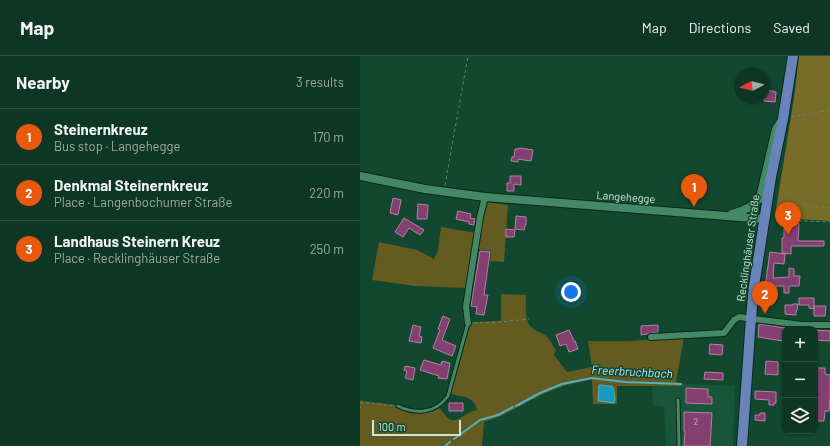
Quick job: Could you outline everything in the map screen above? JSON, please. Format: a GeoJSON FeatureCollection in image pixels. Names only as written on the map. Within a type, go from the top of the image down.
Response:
{"type":"FeatureCollection","features":[{"type":"Feature","properties":{"kind":"main road","name":"Recklinghäuser Straße"},"geometry":{"type":"LineString","coordinates":[[742,446],[754,286],[771,177],[794,56]]}},
{"type":"Feature","properties":{"kind":"street"},"geometry":{"type":"LineString","coordinates":[[728,216],[745,210],[755,204],[760,198],[776,129],[783,118]]}},
{"type":"Feature","properties":{"kind":"street","name":"Langehegge"},"geometry":{"type":"LineString","coordinates":[[360,176],[425,189],[485,197],[765,219]]}},
{"type":"Feature","properties":{"kind":"street"},"geometry":{"type":"LineString","coordinates":[[468,323],[466,307],[480,217],[485,197]]}},
{"type":"Feature","properties":{"kind":"street"},"geometry":{"type":"LineString","coordinates":[[651,337],[724,333],[734,320],[739,318],[751,318],[802,325],[830,325]]}},
{"type":"Feature","properties":{"kind":"lane"},"geometry":{"type":"LineString","coordinates":[[398,406],[406,410],[419,412],[434,409],[444,403],[448,396],[468,323]]}},
{"type":"Feature","properties":{"kind":"lane"},"geometry":{"type":"LineString","coordinates":[[678,400],[680,446]]}},
{"type":"Feature","properties":{"kind":"path"},"geometry":{"type":"LineString","coordinates":[[443,192],[468,56]]}},
{"type":"Feature","properties":{"kind":"path"},"geometry":{"type":"LineString","coordinates":[[783,118],[830,110]]}},
{"type":"Feature","properties":{"kind":"path"},"geometry":{"type":"LineString","coordinates":[[830,208],[810,206],[799,203],[786,210],[779,220],[830,222]]}},
{"type":"Feature","properties":{"kind":"path"},"geometry":{"type":"LineString","coordinates":[[468,323],[529,319]]}},
{"type":"Feature","properties":{"kind":"path"},"geometry":{"type":"LineString","coordinates":[[360,409],[361,402],[398,406]]}},
{"type":"Feature","properties":{"kind":"shaded area"},"geometry":{"type":"Polygon","coordinates":[[[799,56],[830,56],[830,221],[777,218],[776,209],[794,98],[799,56]]]}},
{"type":"Feature","properties":{"kind":"shaded area"},"geometry":{"type":"Polygon","coordinates":[[[487,202],[508,205],[504,262],[490,261],[491,251],[476,249],[487,202]]]}},
{"type":"Feature","properties":{"kind":"shaded area"},"geometry":{"type":"Polygon","coordinates":[[[441,227],[476,233],[467,288],[415,286],[372,280],[379,242],[417,250],[434,259],[438,250],[441,227]]]}},
{"type":"Feature","properties":{"kind":"shaded area"},"geometry":{"type":"Polygon","coordinates":[[[501,294],[526,295],[526,312],[529,324],[531,327],[548,338],[556,350],[554,355],[567,372],[592,367],[588,341],[630,341],[684,337],[676,382],[684,384],[680,386],[617,386],[617,404],[593,404],[592,379],[567,385],[541,395],[501,416],[484,422],[482,446],[360,446],[360,400],[396,405],[396,408],[413,412],[423,412],[440,408],[451,420],[458,419],[477,410],[476,405],[471,400],[451,394],[471,322],[501,321],[501,294]]]}},
{"type":"Feature","properties":{"kind":"shaded area"},"geometry":{"type":"Polygon","coordinates":[[[684,384],[735,386],[733,446],[666,446],[664,407],[653,405],[652,386],[680,386],[684,384]]]}},
{"type":"Feature","properties":{"kind":"water"},"geometry":{"type":"Polygon","coordinates":[[[599,385],[613,387],[615,398],[614,403],[598,401],[599,385]]]}},
{"type":"Feature","properties":{"kind":"building"},"geometry":{"type":"Polygon","coordinates":[[[770,91],[776,92],[775,102],[770,102],[770,91]]]}},
{"type":"Feature","properties":{"kind":"building"},"geometry":{"type":"Polygon","coordinates":[[[519,148],[533,150],[531,161],[518,159],[518,162],[511,161],[512,157],[514,157],[515,149],[519,148]]]}},
{"type":"Feature","properties":{"kind":"building"},"geometry":{"type":"Polygon","coordinates":[[[510,176],[521,176],[521,185],[514,184],[514,191],[507,191],[507,183],[510,183],[510,176]]]}},
{"type":"Feature","properties":{"kind":"building"},"geometry":{"type":"Polygon","coordinates":[[[393,198],[401,200],[398,215],[390,213],[393,198]]]}},
{"type":"Feature","properties":{"kind":"building"},"geometry":{"type":"Polygon","coordinates":[[[418,204],[428,205],[427,219],[417,219],[418,204]]]}},
{"type":"Feature","properties":{"kind":"building"},"geometry":{"type":"Polygon","coordinates":[[[458,211],[471,214],[470,218],[475,219],[474,225],[469,224],[469,222],[456,219],[458,211]]]}},
{"type":"Feature","properties":{"kind":"building"},"geometry":{"type":"Polygon","coordinates":[[[516,216],[526,217],[526,225],[524,230],[515,229],[516,216]]]}},
{"type":"Feature","properties":{"kind":"building"},"geometry":{"type":"Polygon","coordinates":[[[404,218],[424,230],[420,235],[409,228],[403,237],[395,232],[404,218]]]}},
{"type":"Feature","properties":{"kind":"building"},"geometry":{"type":"Polygon","coordinates":[[[784,223],[799,223],[798,241],[824,241],[824,246],[791,246],[791,254],[782,253],[784,223]]]}},
{"type":"Feature","properties":{"kind":"building"},"geometry":{"type":"Polygon","coordinates":[[[506,229],[515,230],[514,237],[506,237],[506,229]]]}},
{"type":"Feature","properties":{"kind":"building"},"geometry":{"type":"Polygon","coordinates":[[[480,251],[490,252],[484,295],[488,295],[484,315],[476,314],[477,307],[471,306],[480,251]]]}},
{"type":"Feature","properties":{"kind":"building"},"geometry":{"type":"Polygon","coordinates":[[[770,252],[785,254],[784,264],[774,263],[773,278],[789,277],[789,268],[794,269],[794,276],[800,276],[799,286],[789,286],[789,293],[784,293],[784,286],[776,286],[775,291],[773,291],[773,296],[764,294],[770,252]]]}},
{"type":"Feature","properties":{"kind":"building"},"geometry":{"type":"Polygon","coordinates":[[[799,298],[814,298],[814,309],[809,308],[809,305],[799,305],[799,298]]]}},
{"type":"Feature","properties":{"kind":"building"},"geometry":{"type":"Polygon","coordinates":[[[798,304],[796,315],[785,314],[785,305],[798,304]]]}},
{"type":"Feature","properties":{"kind":"building"},"geometry":{"type":"Polygon","coordinates":[[[814,306],[826,306],[825,316],[814,316],[814,306]]]}},
{"type":"Feature","properties":{"kind":"building"},"geometry":{"type":"Polygon","coordinates":[[[443,316],[450,319],[442,340],[456,346],[452,356],[433,348],[440,330],[438,329],[443,316]]]}},
{"type":"Feature","properties":{"kind":"building"},"geometry":{"type":"Polygon","coordinates":[[[759,324],[782,328],[782,341],[758,337],[759,324]]]}},
{"type":"Feature","properties":{"kind":"building"},"geometry":{"type":"Polygon","coordinates":[[[413,325],[421,327],[419,336],[422,337],[421,343],[409,341],[413,325]]]}},
{"type":"Feature","properties":{"kind":"building"},"geometry":{"type":"Polygon","coordinates":[[[658,325],[658,332],[641,335],[641,326],[658,325]]]}},
{"type":"Feature","properties":{"kind":"building"},"geometry":{"type":"Polygon","coordinates":[[[569,330],[578,349],[569,352],[566,344],[560,346],[556,335],[569,330]]]}},
{"type":"Feature","properties":{"kind":"building"},"geometry":{"type":"Polygon","coordinates":[[[818,330],[830,331],[830,341],[818,340],[818,330]]]}},
{"type":"Feature","properties":{"kind":"building"},"geometry":{"type":"Polygon","coordinates":[[[710,344],[723,345],[722,355],[709,354],[710,344]]]}},
{"type":"Feature","properties":{"kind":"building"},"geometry":{"type":"Polygon","coordinates":[[[424,360],[441,365],[442,361],[450,363],[447,379],[438,378],[439,376],[420,370],[424,360]]]}},
{"type":"Feature","properties":{"kind":"building"},"geometry":{"type":"Polygon","coordinates":[[[766,361],[778,362],[778,375],[765,374],[766,361]]]}},
{"type":"Feature","properties":{"kind":"building"},"geometry":{"type":"Polygon","coordinates":[[[405,366],[415,368],[413,380],[405,378],[407,371],[404,370],[405,366]]]}},
{"type":"Feature","properties":{"kind":"building"},"geometry":{"type":"Polygon","coordinates":[[[818,368],[825,368],[825,374],[830,375],[829,411],[825,411],[824,421],[818,421],[818,368]]]}},
{"type":"Feature","properties":{"kind":"building"},"geometry":{"type":"Polygon","coordinates":[[[705,372],[723,373],[723,380],[704,379],[705,372]]]}},
{"type":"Feature","properties":{"kind":"building"},"geometry":{"type":"Polygon","coordinates":[[[686,388],[708,389],[708,397],[712,397],[712,404],[686,403],[686,388]]]}},
{"type":"Feature","properties":{"kind":"building"},"geometry":{"type":"Polygon","coordinates":[[[755,391],[776,392],[776,403],[774,403],[774,405],[769,405],[769,400],[755,399],[755,391]]]}},
{"type":"Feature","properties":{"kind":"building"},"geometry":{"type":"Polygon","coordinates":[[[449,403],[463,403],[463,411],[449,411],[449,403]]]}},
{"type":"Feature","properties":{"kind":"building"},"geometry":{"type":"Polygon","coordinates":[[[684,412],[712,413],[710,446],[684,446],[684,412]]]}},
{"type":"Feature","properties":{"kind":"building"},"geometry":{"type":"Polygon","coordinates":[[[760,413],[765,413],[765,421],[755,420],[755,415],[760,415],[760,413]]]}},
{"type":"Feature","properties":{"kind":"waterway","name":"Freerbruchbach"},"geometry":{"type":"LineString","coordinates":[[516,406],[540,393],[562,384],[592,378],[625,382],[681,384]]}},
{"type":"Feature","properties":{"kind":"waterway","name":"Freerbruchbach"},"geometry":{"type":"LineString","coordinates":[[454,439],[480,420],[498,415],[513,407]]}},
{"type":"Feature","properties":{"kind":"waterway","name":"Freerbruchbach"},"geometry":{"type":"LineString","coordinates":[[445,446],[450,442]]}},
{"type":"Feature","properties":{"kind":"place","name":"Steinernkreuz"},"geometry":{"type":"Point","coordinates":[694,207]}},
{"type":"Feature","properties":{"kind":"place","name":"Landhaus Steinern Kreuz"},"geometry":{"type":"Point","coordinates":[788,235]}},
{"type":"Feature","properties":{"kind":"place","name":"Denkmal Steinernkreuz"},"geometry":{"type":"Point","coordinates":[765,314]}}]}
